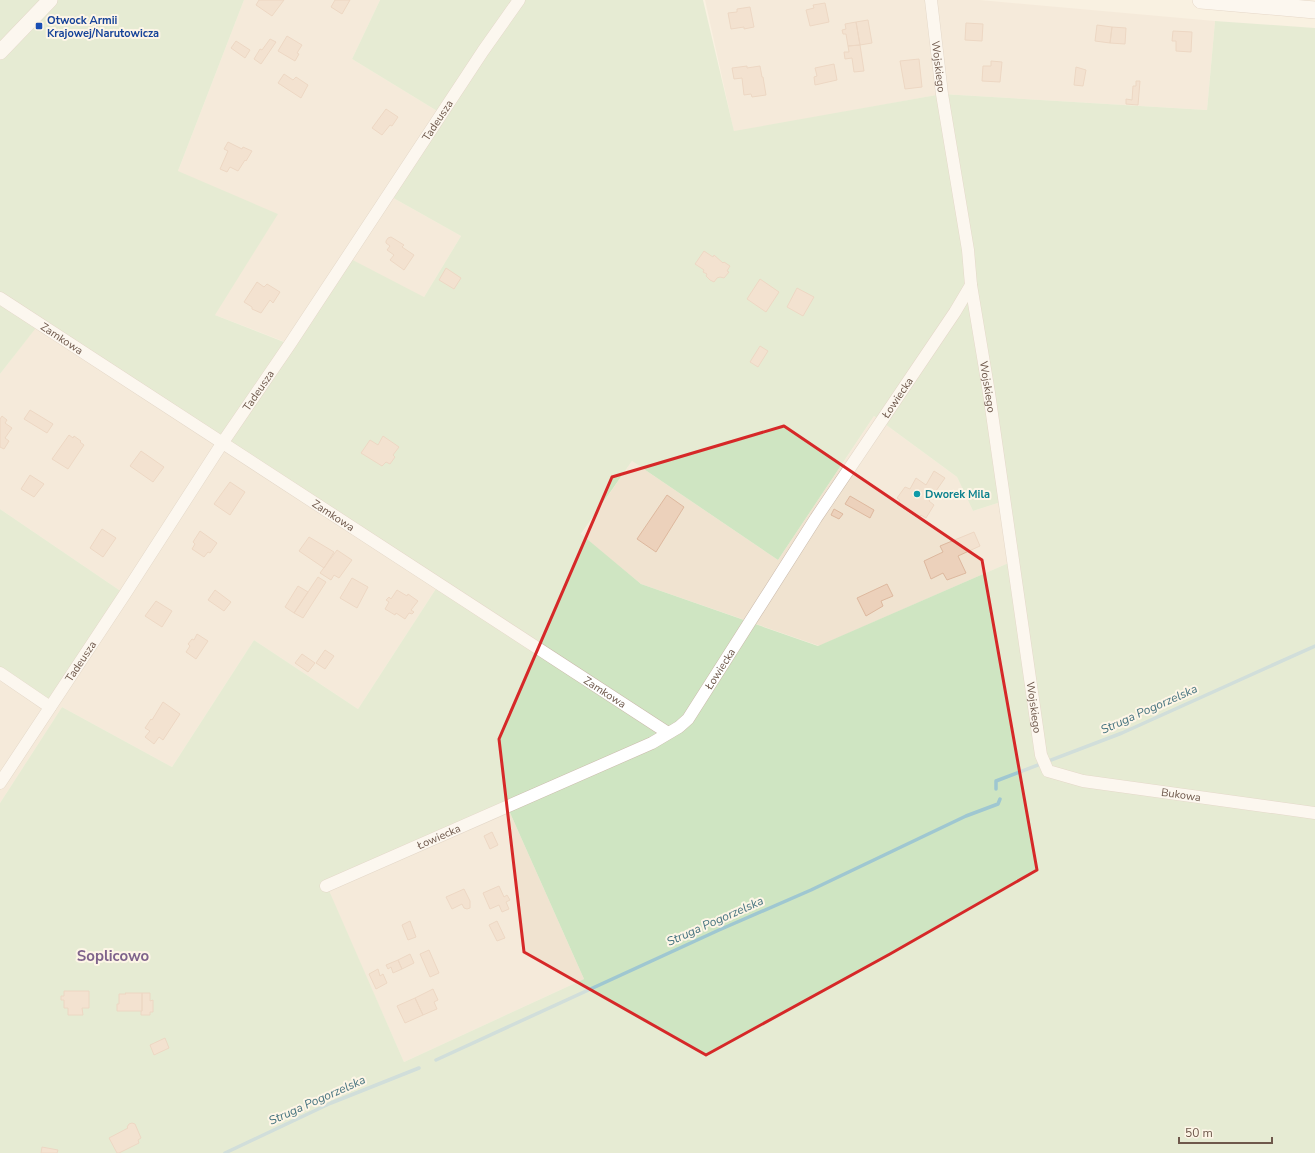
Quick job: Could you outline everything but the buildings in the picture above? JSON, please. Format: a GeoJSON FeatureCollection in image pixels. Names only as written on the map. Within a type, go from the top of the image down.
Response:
{"type":"FeatureCollection","features":[{"type":"Feature","properties":{"kind":"main road"},"geometry":{"type":"LineString","coordinates":[[1201,0],[1315,10]]}},
{"type":"Feature","properties":{"kind":"street"},"geometry":{"type":"LineString","coordinates":[[0,52],[50,0]]}},
{"type":"Feature","properties":{"kind":"street","name":"Tadeusza"},"geometry":{"type":"LineString","coordinates":[[0,783],[223,442],[290,344],[483,51],[519,0]]}},
{"type":"Feature","properties":{"kind":"street","name":"Wojskiego"},"geometry":{"type":"LineString","coordinates":[[931,0],[942,94],[968,250],[971,285],[989,393],[1045,764]]}},
{"type":"Feature","properties":{"kind":"street","name":"Łowiecka"},"geometry":{"type":"LineString","coordinates":[[326,886],[652,743],[679,727],[688,719],[816,518],[955,312],[971,285]]}},
{"type":"Feature","properties":{"kind":"street","name":"Zamkowa"},"geometry":{"type":"LineString","coordinates":[[0,298],[668,733]]}},
{"type":"Feature","properties":{"kind":"street"},"geometry":{"type":"LineString","coordinates":[[0,673],[50,707]]}},
{"type":"Feature","properties":{"kind":"street","name":"Bukowa"},"geometry":{"type":"LineString","coordinates":[[1045,764],[1083,781],[1315,813]]}},
{"type":"Feature","properties":{"kind":"highlighted area"},"geometry":{"type":"Polygon","coordinates":[[[784,426],[982,560],[1037,870],[890,954],[706,1055],[524,952],[499,739],[612,477],[784,426]]]}},
{"type":"Feature","properties":{"kind":"shaded area"},"geometry":{"type":"Polygon","coordinates":[[[244,0],[380,0],[352,59],[442,114],[388,195],[461,236],[424,297],[290,344],[215,315],[178,171],[244,0]]]}},
{"type":"Feature","properties":{"kind":"shaded area"},"geometry":{"type":"Polygon","coordinates":[[[705,0],[980,0],[1215,21],[1207,110],[942,94],[734,132],[705,0]]]}},
{"type":"Feature","properties":{"kind":"shaded area"},"geometry":{"type":"Polygon","coordinates":[[[39,323],[439,584],[358,709],[254,640],[172,767],[62,707],[0,803],[0,673],[125,594],[0,509],[0,374],[39,323]]]}},
{"type":"Feature","properties":{"kind":"shaded area"},"geometry":{"type":"Polygon","coordinates":[[[874,416],[957,477],[973,511],[1004,501],[1013,561],[819,646],[641,584],[581,535],[632,461],[778,560],[874,416]]]}},
{"type":"Feature","properties":{"kind":"shaded area"},"geometry":{"type":"Polygon","coordinates":[[[507,806],[584,979],[404,1062],[326,886],[507,806]]]}},
{"type":"Feature","properties":{"kind":"green space"},"geometry":{"type":"Polygon","coordinates":[[[0,0],[244,0],[178,171],[278,214],[215,315],[289,344],[347,257],[424,297],[461,236],[388,195],[442,114],[352,59],[380,0],[703,0],[734,131],[942,94],[1207,110],[1215,21],[1315,28],[1315,1153],[0,1153],[0,803],[62,707],[172,767],[254,640],[358,709],[439,584],[39,324],[0,374],[0,0]],[[874,416],[778,560],[632,461],[581,534],[641,584],[818,646],[1013,561],[1004,501],[973,511],[957,477],[874,416]],[[507,806],[327,886],[404,1062],[584,979],[507,806]]]}},
{"type":"Feature","properties":{"kind":"green space"},"geometry":{"type":"Polygon","coordinates":[[[0,509],[125,594],[50,707],[0,673],[0,509]]]}},
{"type":"Feature","properties":{"kind":"waterway","name":"Struga Pogorzelska"},"geometry":{"type":"LineString","coordinates":[[996,789],[996,781],[1122,733],[1315,646]]}},
{"type":"Feature","properties":{"kind":"waterway","name":"Struga Pogorzelska"},"geometry":{"type":"LineString","coordinates":[[436,1060],[719,930],[811,890],[966,816],[998,804],[1000,799]]}},
{"type":"Feature","properties":{"kind":"waterway","name":"Struga Pogorzelska"},"geometry":{"type":"LineString","coordinates":[[225,1153],[331,1103],[419,1068]]}},
{"type":"Feature","properties":{"kind":"place","name":"Otwock Armii Krajowej/Narutowicza"},"geometry":{"type":"Point","coordinates":[39,26]}},
{"type":"Feature","properties":{"kind":"place","name":"Dworek Mila"},"geometry":{"type":"Point","coordinates":[917,494]}},
{"type":"Feature","properties":{"kind":"district","name":"Soplicowo"},"geometry":{"type":"Point","coordinates":[113,956]}}]}
